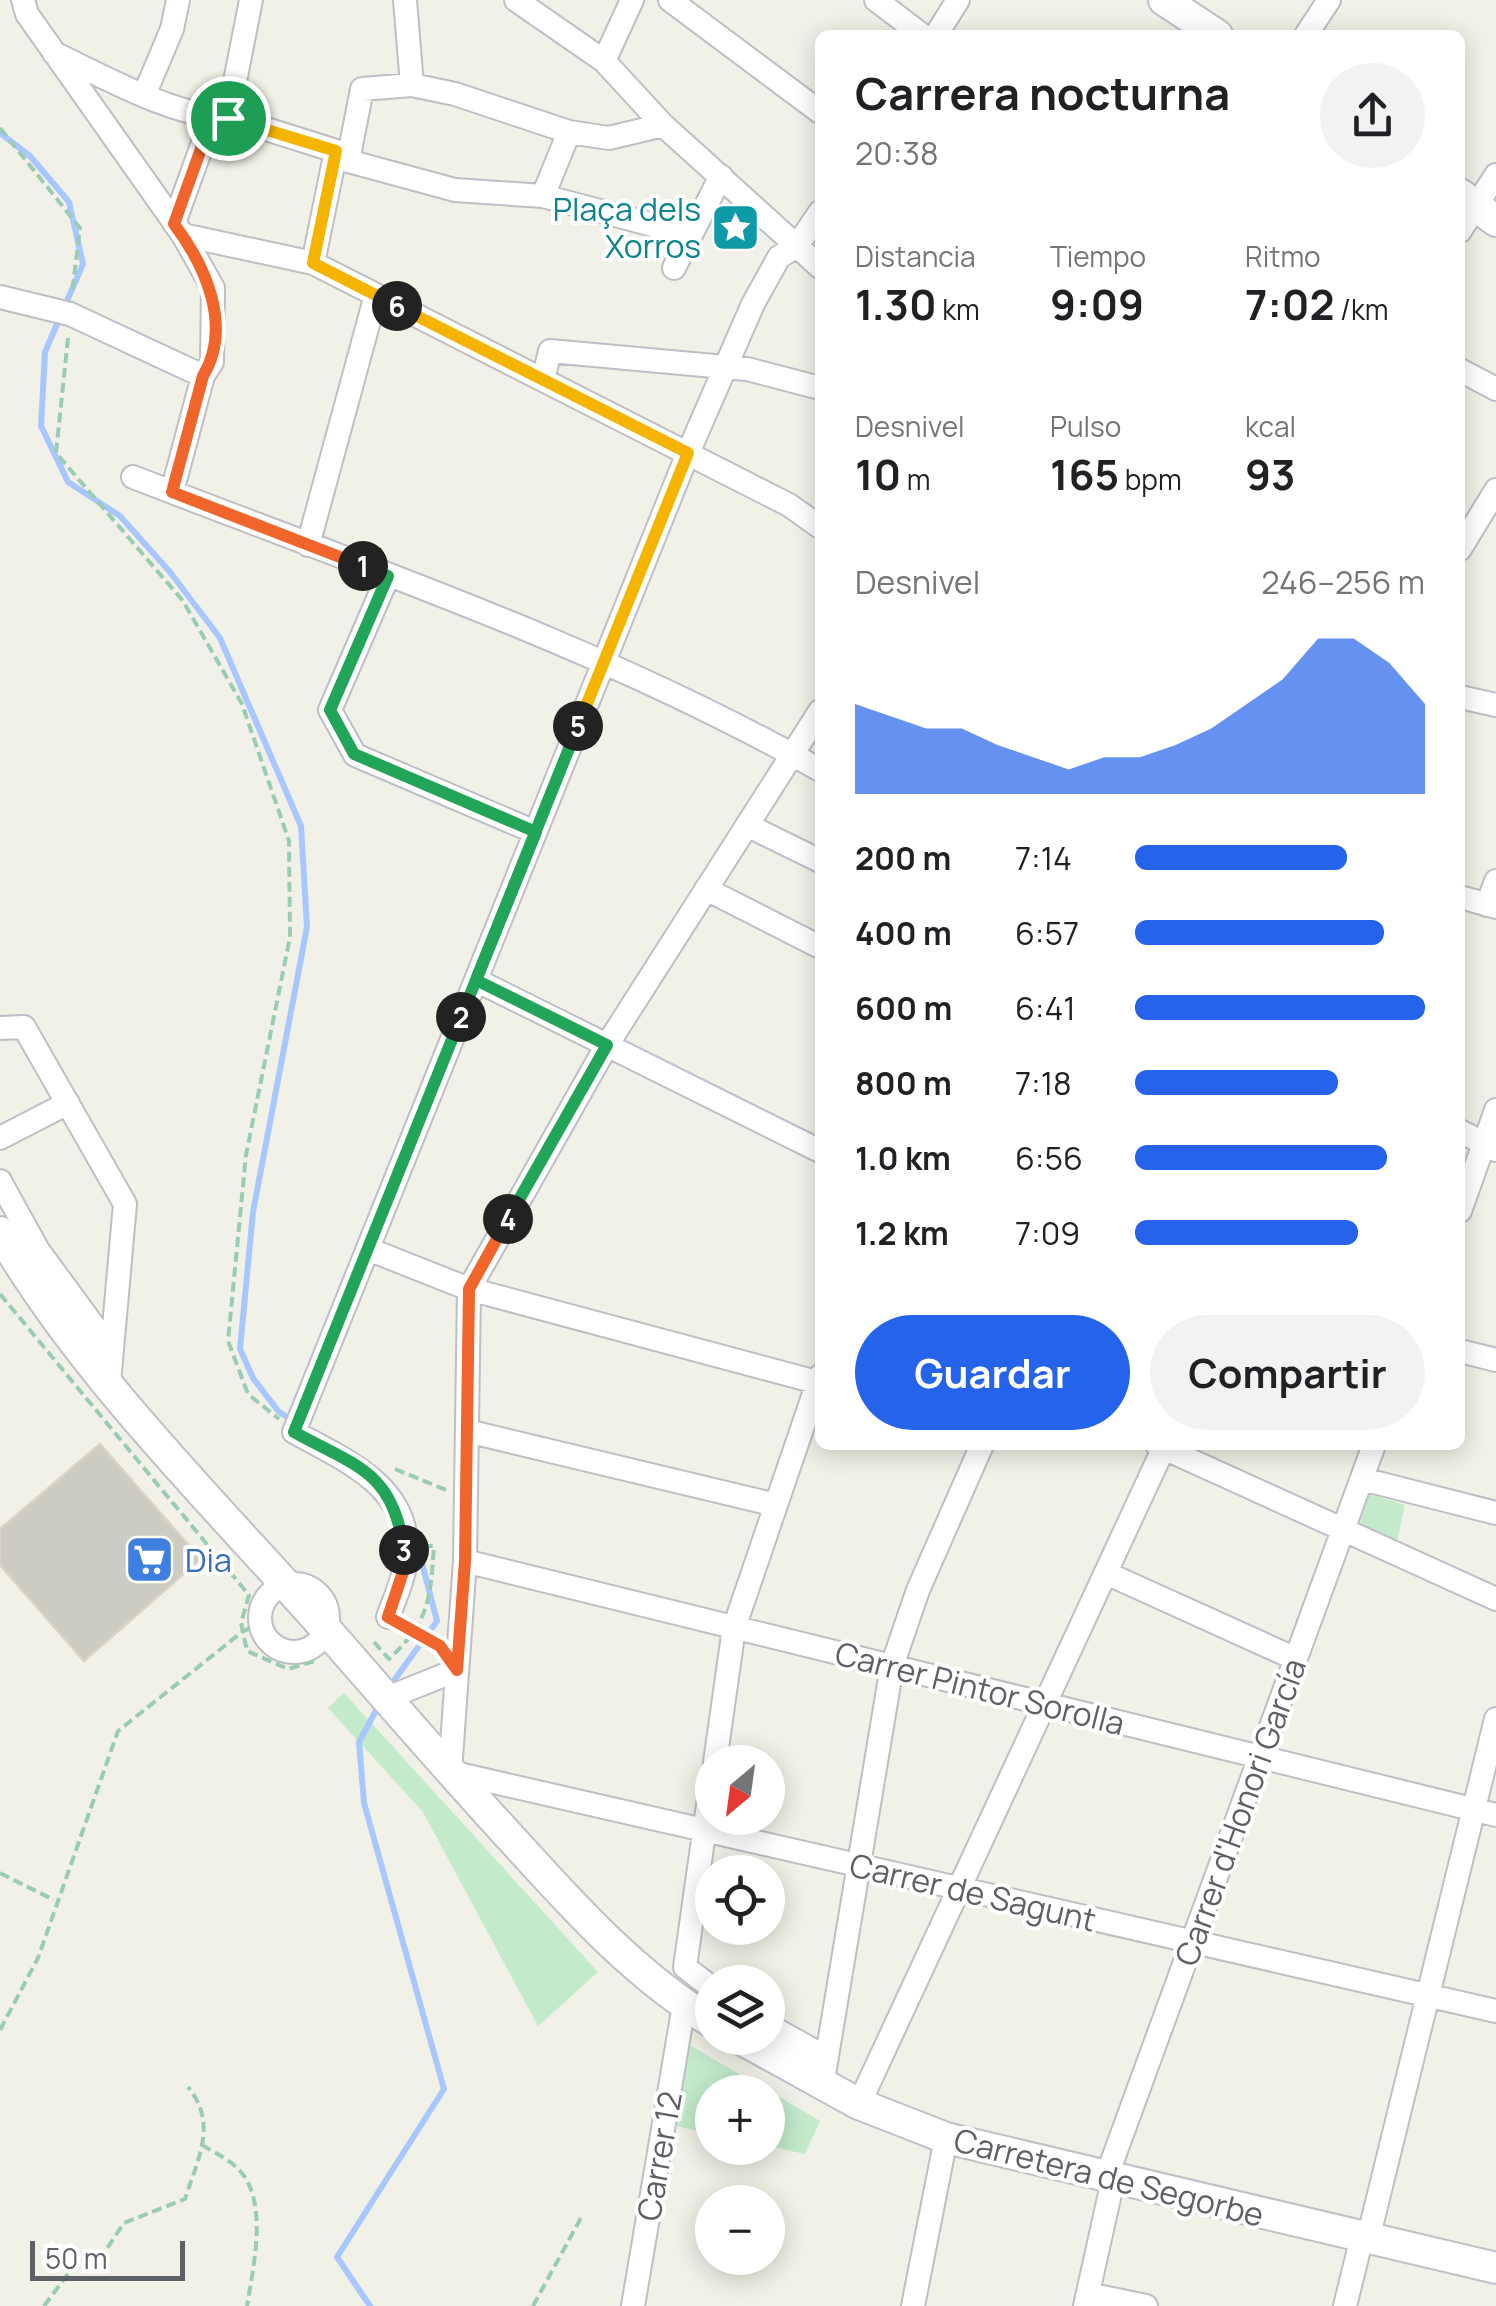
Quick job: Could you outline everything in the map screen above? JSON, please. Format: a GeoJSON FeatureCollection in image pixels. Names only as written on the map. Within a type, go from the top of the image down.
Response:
{"type":"FeatureCollection","features":[{"type":"Feature","properties":{"kind":"street"},"geometry":{"type":"LineString","coordinates":[[23,0],[27,14],[178,229],[214,288],[212,362],[203,376],[172,492]]}},
{"type":"Feature","properties":{"kind":"street"},"geometry":{"type":"LineString","coordinates":[[146,94],[178,0]]}},
{"type":"Feature","properties":{"kind":"street"},"geometry":{"type":"LineString","coordinates":[[178,229],[220,118],[251,0]]}},
{"type":"Feature","properties":{"kind":"street"},"geometry":{"type":"LineString","coordinates":[[405,0],[412,85]]}},
{"type":"Feature","properties":{"kind":"street"},"geometry":{"type":"LineString","coordinates":[[516,0],[604,61],[663,125],[815,261]]}},
{"type":"Feature","properties":{"kind":"street"},"geometry":{"type":"LineString","coordinates":[[604,61],[632,0]]}},
{"type":"Feature","properties":{"kind":"street"},"geometry":{"type":"LineString","coordinates":[[670,0],[815,108]]}},
{"type":"Feature","properties":{"kind":"street"},"geometry":{"type":"LineString","coordinates":[[876,0],[915,30]]}},
{"type":"Feature","properties":{"kind":"street"},"geometry":{"type":"LineString","coordinates":[[939,30],[958,0]]}},
{"type":"Feature","properties":{"kind":"street"},"geometry":{"type":"LineString","coordinates":[[1164,0],[1209,30]]}},
{"type":"Feature","properties":{"kind":"street"},"geometry":{"type":"LineString","coordinates":[[1309,30],[1329,0]]}},
{"type":"Feature","properties":{"kind":"street"},"geometry":{"type":"LineString","coordinates":[[54,53],[146,94],[455,190],[542,196],[691,235]]}},
{"type":"Feature","properties":{"kind":"street"},"geometry":{"type":"LineString","coordinates":[[313,263],[362,90],[412,85],[455,94],[570,132],[609,138],[663,125]]}},
{"type":"Feature","properties":{"kind":"street"},"geometry":{"type":"LineString","coordinates":[[542,196],[570,132]]}},
{"type":"Feature","properties":{"kind":"street"},"geometry":{"type":"LineString","coordinates":[[674,268],[691,235],[714,170]]}},
{"type":"Feature","properties":{"kind":"street"},"geometry":{"type":"LineString","coordinates":[[1478,207],[1496,176]]}},
{"type":"Feature","properties":{"kind":"street"},"geometry":{"type":"LineString","coordinates":[[388,1617],[406,1563],[399,1512],[378,1481],[294,1432],[688,453],[753,304],[779,257],[798,246],[815,220]]}},
{"type":"Feature","properties":{"kind":"street"},"geometry":{"type":"LineString","coordinates":[[178,229],[313,263],[789,505],[815,523]]}},
{"type":"Feature","properties":{"kind":"street"},"geometry":{"type":"LineString","coordinates":[[308,545],[376,295]]}},
{"type":"Feature","properties":{"kind":"street"},"geometry":{"type":"LineString","coordinates":[[0,298],[70,314],[203,376]]}},
{"type":"Feature","properties":{"kind":"street"},"geometry":{"type":"LineString","coordinates":[[543,380],[550,351],[726,367],[815,387]]}},
{"type":"Feature","properties":{"kind":"street"},"geometry":{"type":"LineString","coordinates":[[1465,372],[1496,388]]}},
{"type":"Feature","properties":{"kind":"street"},"geometry":{"type":"LineString","coordinates":[[133,477],[604,660],[815,767]]}},
{"type":"Feature","properties":{"kind":"street"},"geometry":{"type":"LineString","coordinates":[[1465,540],[1496,490]]}},
{"type":"Feature","properties":{"kind":"street"},"geometry":{"type":"LineString","coordinates":[[388,576],[330,710],[354,754],[536,832]]}},
{"type":"Feature","properties":{"kind":"street"},"geometry":{"type":"LineString","coordinates":[[1465,698],[1496,705]]}},
{"type":"Feature","properties":{"kind":"street"},"geometry":{"type":"LineString","coordinates":[[450,1772],[465,1561],[469,1289],[607,1045],[815,720]]}},
{"type":"Feature","properties":{"kind":"street"},"geometry":{"type":"LineString","coordinates":[[747,825],[815,859]]}},
{"type":"Feature","properties":{"kind":"street"},"geometry":{"type":"LineString","coordinates":[[1465,898],[1491,906],[1496,880]]}},
{"type":"Feature","properties":{"kind":"street"},"geometry":{"type":"LineString","coordinates":[[706,889],[815,944]]}},
{"type":"Feature","properties":{"kind":"street"},"geometry":{"type":"LineString","coordinates":[[476,980],[815,1149]]}},
{"type":"Feature","properties":{"kind":"street"},"geometry":{"type":"LineString","coordinates":[[0,1028],[24,1028],[125,1204],[108,1383]]}},
{"type":"Feature","properties":{"kind":"street"},"geometry":{"type":"LineString","coordinates":[[0,1138],[68,1103]]}},
{"type":"Feature","properties":{"kind":"street"},"geometry":{"type":"LineString","coordinates":[[1465,1201],[1492,1145],[1496,1110]]}},
{"type":"Feature","properties":{"kind":"street"},"geometry":{"type":"LineString","coordinates":[[1465,1132],[1492,1145]]}},
{"type":"Feature","properties":{"kind":"street"},"geometry":{"type":"LineString","coordinates":[[0,1181],[38,1250],[112,1351]]}},
{"type":"Feature","properties":{"kind":"street"},"geometry":{"type":"LineString","coordinates":[[0,1232],[22,1270],[108,1383],[287,1586],[324,1644],[386,1698],[592,1927],[695,2012]]}},
{"type":"Feature","properties":{"kind":"street"},"geometry":{"type":"LineString","coordinates":[[368,1249],[469,1289],[815,1379]]}},
{"type":"Feature","properties":{"kind":"street"},"geometry":{"type":"LineString","coordinates":[[1465,1352],[1496,1360]]}},
{"type":"Feature","properties":{"kind":"street"},"geometry":{"type":"LineString","coordinates":[[717,1745],[734,1628],[815,1392]]}},
{"type":"Feature","properties":{"kind":"street"},"geometry":{"type":"LineString","coordinates":[[467,1431],[776,1505]]}},
{"type":"Feature","properties":{"kind":"street"},"geometry":{"type":"LineString","coordinates":[[824,2072],[892,1666],[918,1590],[980,1450]]}},
{"type":"Feature","properties":{"kind":"street"},"geometry":{"type":"LineString","coordinates":[[858,2104],[1160,1450]]}},
{"type":"Feature","properties":{"kind":"street"},"geometry":{"type":"LineString","coordinates":[[1171,1450],[1496,1599]]}},
{"type":"Feature","properties":{"kind":"street","name":"Carrer d'Honori García"},"geometry":{"type":"LineString","coordinates":[[1086,2300],[1110,2179],[1372,1450]]}},
{"type":"Feature","properties":{"kind":"street"},"geometry":{"type":"LineString","coordinates":[[1362,1480],[1496,1513]]}},
{"type":"Feature","properties":{"kind":"street","name":"Carrer Pintor Sorolla"},"geometry":{"type":"LineString","coordinates":[[465,1561],[1485,1812]]}},
{"type":"Feature","properties":{"kind":"street"},"geometry":{"type":"LineString","coordinates":[[1106,1573],[1296,1659]]}},
{"type":"Feature","properties":{"kind":"street"},"geometry":{"type":"LineString","coordinates":[[287,1586],[269,1595],[251,1628],[271,1644],[290,1652],[324,1644]]}},
{"type":"Feature","properties":{"kind":"street"},"geometry":{"type":"LineString","coordinates":[[386,1698],[457,1670]]}},
{"type":"Feature","properties":{"kind":"street"},"geometry":{"type":"LineString","coordinates":[[1345,2306],[1428,1996],[1485,1812],[1496,1719]]}},
{"type":"Feature","properties":{"kind":"street","name":"Carrer de Sagunt"},"geometry":{"type":"LineString","coordinates":[[450,1772],[695,1829]]}},
{"type":"Feature","properties":{"kind":"street"},"geometry":{"type":"LineString","coordinates":[[695,1975],[685,1967],[704,1835]]}},
{"type":"Feature","properties":{"kind":"street","name":"Carrer de Sagunt"},"geometry":{"type":"LineString","coordinates":[[722,1835],[1496,2011]]}},
{"type":"Feature","properties":{"kind":"street","name":"Carrer 12"},"geometry":{"type":"LineString","coordinates":[[633,2306],[684,2005]]}},
{"type":"Feature","properties":{"kind":"street","name":"Carretera de Segorbe"},"geometry":{"type":"LineString","coordinates":[[785,2039],[858,2104],[946,2138],[1496,2268]]}},
{"type":"Feature","properties":{"kind":"street","name":"Carretera de Segorbe"},"geometry":{"type":"LineString","coordinates":[[782,2055],[824,2072]]}},
{"type":"Feature","properties":{"kind":"street"},"geometry":{"type":"LineString","coordinates":[[913,2306],[946,2138]]}},
{"type":"Feature","properties":{"kind":"street"},"geometry":{"type":"LineString","coordinates":[[1086,2300],[1146,2306]]}},
{"type":"Feature","properties":{"kind":"path"},"geometry":{"type":"LineString","coordinates":[[0,128],[80,228],[56,453],[183,600],[242,704],[289,841],[290,936],[246,1155],[228,1342],[248,1394],[294,1432]]}},
{"type":"Feature","properties":{"kind":"path"},"geometry":{"type":"LineString","coordinates":[[0,1294],[249,1596],[248,1651],[288,1668],[324,1644]]}},
{"type":"Feature","properties":{"kind":"path"},"geometry":{"type":"LineString","coordinates":[[361,1470],[366,1457],[455,1493]]}},
{"type":"Feature","properties":{"kind":"path"},"geometry":{"type":"LineString","coordinates":[[388,1617],[440,1646],[457,1670]]}},
{"type":"Feature","properties":{"kind":"path"},"geometry":{"type":"LineString","coordinates":[[0,2030],[38,1958],[55,1900],[118,1731],[251,1628]]}},
{"type":"Feature","properties":{"kind":"path"},"geometry":{"type":"LineString","coordinates":[[404,1644],[416,1633]]}},
{"type":"Feature","properties":{"kind":"path"},"geometry":{"type":"LineString","coordinates":[[0,1874],[55,1900]]}},
{"type":"Feature","properties":{"kind":"path"},"geometry":{"type":"LineString","coordinates":[[44,2306],[77,2262],[104,2254],[124,2223],[185,2199],[208,2126],[202,2104],[188,2087]]}},
{"type":"Feature","properties":{"kind":"path"},"geometry":{"type":"LineString","coordinates":[[202,2145],[230,2161],[247,2180],[257,2217],[247,2306]]}},
{"type":"Feature","properties":{"kind":"path"},"geometry":{"type":"LineString","coordinates":[[534,2304],[583,2214]]}},
{"type":"Feature","properties":{"kind":"green space"},"geometry":{"type":"Polygon","coordinates":[[[1370,1494],[1405,1505],[1396,1546],[1358,1528],[1370,1494]]]}},
{"type":"Feature","properties":{"kind":"green space"},"geometry":{"type":"Polygon","coordinates":[[[344,1693],[598,1972],[538,2026],[423,1812],[328,1708],[344,1693]]]}},
{"type":"Feature","properties":{"kind":"green space"},"geometry":{"type":"Polygon","coordinates":[[[686,2043],[695,2048],[695,2055],[707,2055],[741,2075],[695,2075],[695,2130],[671,2125],[686,2043]]]}},
{"type":"Feature","properties":{"kind":"green space"},"geometry":{"type":"Polygon","coordinates":[[[785,2101],[820,2121],[805,2154],[785,2150],[785,2101]]]}},
{"type":"Feature","properties":{"kind":"building"},"geometry":{"type":"Polygon","coordinates":[[[100,1444],[201,1559],[84,1661],[0,1565],[0,1529],[100,1444]]]}},
{"type":"Feature","properties":{"kind":"waterway"},"geometry":{"type":"LineString","coordinates":[[0,133],[30,156],[69,202],[83,264],[45,352],[41,426],[68,482],[120,516],[170,572],[220,638],[301,826],[307,927],[253,1212],[240,1349],[253,1378],[279,1412],[295,1422]]}},
{"type":"Feature","properties":{"kind":"waterway"},"geometry":{"type":"LineString","coordinates":[[390,1686],[437,1621],[409,1513]]}},
{"type":"Feature","properties":{"kind":"waterway"},"geometry":{"type":"LineString","coordinates":[[370,2306],[337,2257],[444,2089],[364,1803],[359,1742],[379,1705]]}},
{"type":"Feature","properties":{"kind":"place","name":"Plaça dels Xorros"},"geometry":{"type":"Point","coordinates":[736,227]}},
{"type":"Feature","properties":{"kind":"place","name":"Dia"},"geometry":{"type":"Point","coordinates":[150,1560]}},
{"type":"Feature","properties":{"kind":"route"},"geometry":{"type":"LineString","coordinates":[[228,118],[212,118],[174,224],[214,288],[212,362],[203,376],[172,492],[388,576],[330,710],[354,754],[536,832],[476,980],[294,1432],[378,1481],[399,1512],[406,1563],[388,1617],[440,1646],[457,1670],[465,1561],[469,1289],[607,1045],[476,980],[506,906],[536,832],[604,660],[688,453],[313,263],[336,151],[228,118]]}}]}
